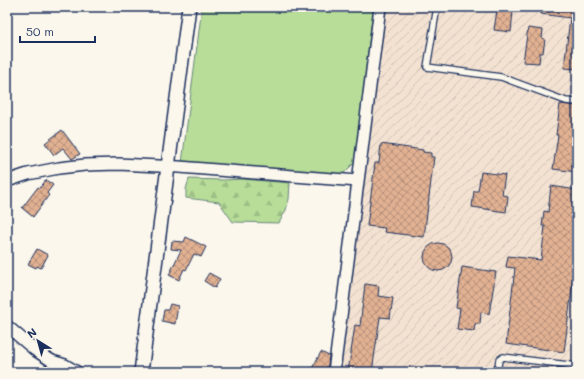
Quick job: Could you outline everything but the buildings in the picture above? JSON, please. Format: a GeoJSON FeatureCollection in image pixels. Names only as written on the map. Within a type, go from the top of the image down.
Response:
{"type":"FeatureCollection","features":[{"type":"Feature","properties":{"kind":"street"},"geometry":{"type":"LineString","coordinates":[[141,372],[189,7]]}},
{"type":"Feature","properties":{"kind":"street"},"geometry":{"type":"LineString","coordinates":[[334,372],[380,7]]}},
{"type":"Feature","properties":{"kind":"street"},"geometry":{"type":"LineString","coordinates":[[7,181],[28,174],[59,168],[118,164],[358,181]]}},
{"type":"Feature","properties":{"kind":"street"},"geometry":{"type":"LineString","coordinates":[[7,326],[41,354],[52,361],[66,365],[77,372]]}},
{"type":"Feature","properties":{"kind":"lane"},"geometry":{"type":"LineString","coordinates":[[437,7],[427,67],[501,77],[566,101],[577,102]]}},
{"type":"Feature","properties":{"kind":"lane"},"geometry":{"type":"LineString","coordinates":[[497,372],[499,360],[503,357],[577,366]]}},
{"type":"Feature","properties":{"kind":"lane"},"geometry":{"type":"LineString","coordinates":[[576,372],[577,362]]}},
{"type":"Feature","properties":{"kind":"shaded area"},"geometry":{"type":"Polygon","coordinates":[[[386,7],[577,7],[577,372],[340,372],[386,7]]]}},
{"type":"Feature","properties":{"kind":"green space"},"geometry":{"type":"Polygon","coordinates":[[[202,7],[350,7],[373,10],[355,162],[343,174],[182,163],[202,7]]]}},
{"type":"Feature","properties":{"kind":"green space"},"geometry":{"type":"Polygon","coordinates":[[[189,179],[242,179],[290,183],[289,199],[286,210],[279,223],[233,222],[219,202],[186,198],[186,189],[189,179]]]}}]}
